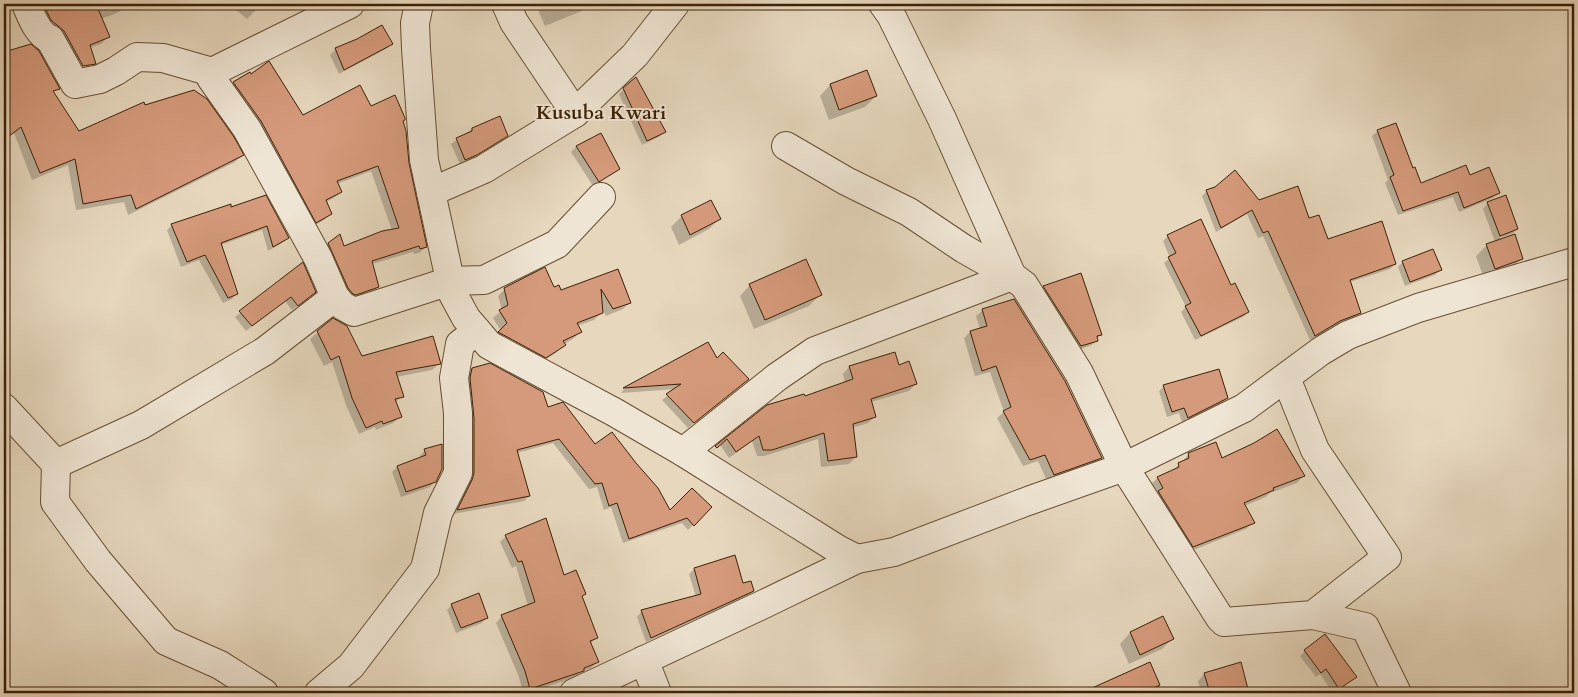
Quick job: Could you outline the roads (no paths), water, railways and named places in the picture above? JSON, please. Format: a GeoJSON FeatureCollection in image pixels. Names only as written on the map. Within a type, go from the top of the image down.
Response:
{"type":"FeatureCollection","features":[{"type":"Feature","properties":{"kind":"street"},"geometry":{"type":"LineString","coordinates":[[26,4],[44,37],[50,39],[75,84],[100,79],[137,57],[163,58],[212,72],[350,4]]}},
{"type":"Feature","properties":{"kind":"street"},"geometry":{"type":"LineString","coordinates":[[419,4],[415,23],[424,160],[453,294],[466,318],[488,345],[614,412],[684,452],[838,550],[857,559]]}},
{"type":"Feature","properties":{"kind":"street"},"geometry":{"type":"LineString","coordinates":[[506,4],[514,22],[575,114]]}},
{"type":"Feature","properties":{"kind":"street"},"geometry":{"type":"LineString","coordinates":[[431,192],[484,169],[575,114],[635,55],[675,4]]}},
{"type":"Feature","properties":{"kind":"street"},"geometry":{"type":"LineString","coordinates":[[884,4],[942,119],[1012,276]]}},
{"type":"Feature","properties":{"kind":"street"},"geometry":{"type":"LineString","coordinates":[[212,72],[211,78],[247,129],[318,258],[335,297],[343,306],[354,312],[450,281],[484,280],[557,244],[601,197]]}},
{"type":"Feature","properties":{"kind":"street"},"geometry":{"type":"LineString","coordinates":[[786,146],[846,181],[909,212],[964,249],[1012,276],[1024,285],[1079,373],[1124,466],[1224,622],[1313,615],[1365,627],[1398,693]]}},
{"type":"Feature","properties":{"kind":"street"},"geometry":{"type":"LineString","coordinates":[[574,693],[857,559],[894,552],[1028,500],[1124,466],[1244,408],[1321,351],[1348,335],[1418,308],[1574,262]]}},
{"type":"Feature","properties":{"kind":"street"},"geometry":{"type":"LineString","coordinates":[[684,452],[777,377],[815,351],[1012,276]]}},
{"type":"Feature","properties":{"kind":"street"},"geometry":{"type":"LineString","coordinates":[[56,464],[149,420],[265,351],[335,297]]}},
{"type":"Feature","properties":{"kind":"street"},"geometry":{"type":"LineString","coordinates":[[320,693],[352,666],[425,569],[438,513],[458,473],[458,413],[454,378],[460,344],[477,331]]}},
{"type":"Feature","properties":{"kind":"street"},"geometry":{"type":"LineString","coordinates":[[1286,378],[1315,450],[1387,557],[1313,615]]}},
{"type":"Feature","properties":{"kind":"street"},"geometry":{"type":"LineString","coordinates":[[4,408],[56,464],[55,502],[98,561],[166,641],[220,664],[264,693]]}},
{"type":"Feature","properties":{"kind":"street"},"geometry":{"type":"LineString","coordinates":[[644,660],[657,693]]}},
{"type":"Feature","properties":{"kind":"district","name":"Kusuba Kwari"},"geometry":{"type":"Point","coordinates":[601,112]}}]}
